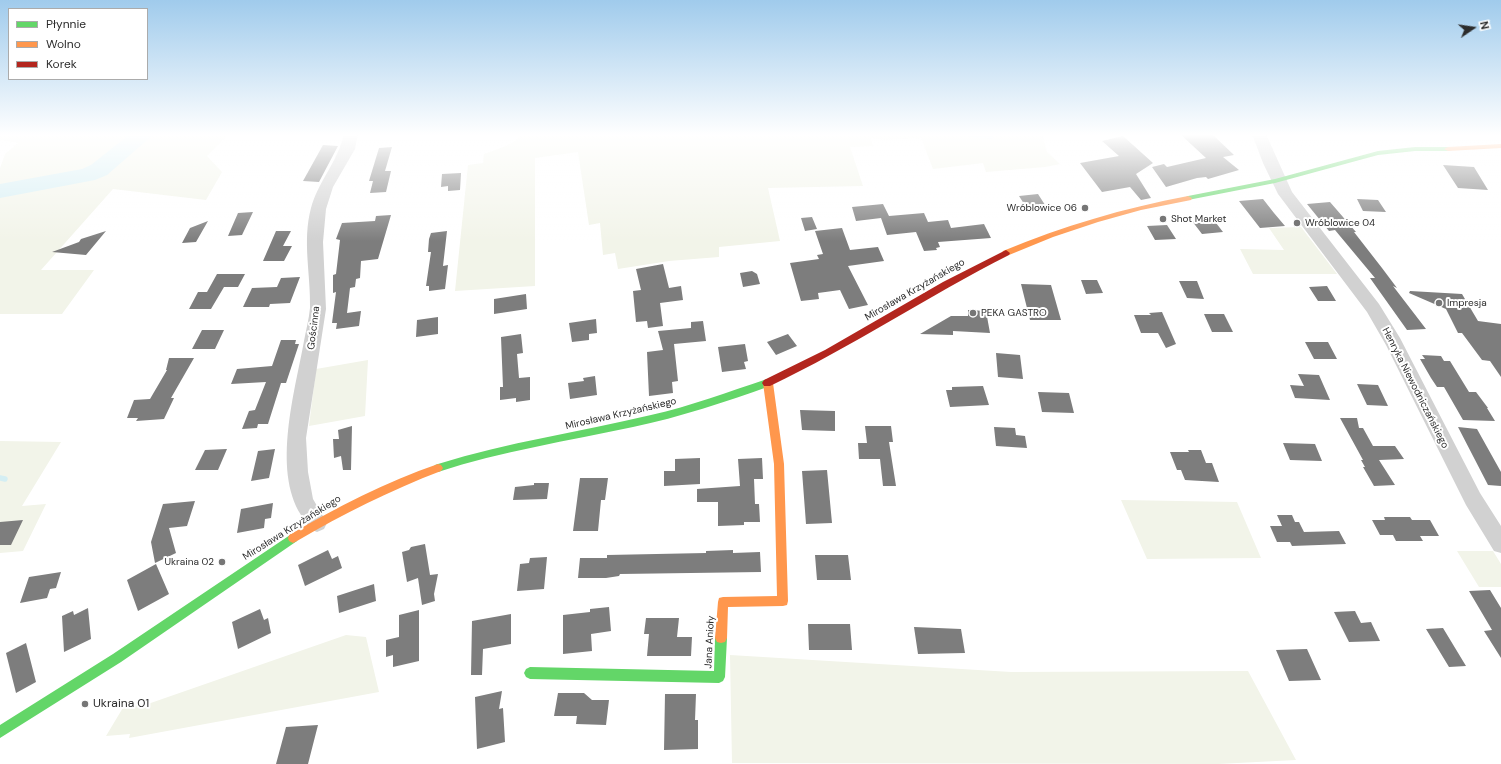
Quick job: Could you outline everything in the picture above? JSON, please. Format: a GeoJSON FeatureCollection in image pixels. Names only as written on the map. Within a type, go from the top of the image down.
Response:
{"type":"FeatureCollection","features":[{"type":"Feature","properties":{"kind":"street","name":"Gościnna"},"geometry":{"type":"LineString","coordinates":[[317,523],[303,501],[298,472],[297,438],[318,309],[315,242],[318,209],[326,187],[336,170]]}},
{"type":"Feature","properties":{"kind":"street","name":"Henryka Niewodniczańskiego"},"geometry":{"type":"LineString","coordinates":[[1273,170],[1285,194],[1374,310],[1397,349],[1473,499],[1501,544]]}},
{"type":"Feature","properties":{"kind":"street","name":"Mirosława Krzyżańskiego"},"geometry":{"type":"LineString","coordinates":[[0,732],[61,695],[317,523],[374,492],[440,467],[671,413],[706,404],[768,383],[862,334],[963,274],[1033,242],[1074,226],[1117,213],[1277,180],[1317,170]]}},
{"type":"Feature","properties":{"kind":"street","name":"Jana Anioły"},"geometry":{"type":"LineString","coordinates":[[530,673],[719,677],[723,602],[783,601],[780,493],[774,411],[768,383]]}},
{"type":"Feature","properties":{"kind":"shaded area"},"geometry":{"type":"Polygon","coordinates":[[[0,170],[220,170],[222,172],[206,200],[113,189],[41,270],[94,270],[62,314],[0,314],[0,170]]]}},
{"type":"Feature","properties":{"kind":"shaded area"},"geometry":{"type":"Polygon","coordinates":[[[468,170],[535,170],[535,286],[455,291],[468,170]]]}},
{"type":"Feature","properties":{"kind":"shaded area"},"geometry":{"type":"Polygon","coordinates":[[[581,170],[858,170],[863,186],[768,188],[780,241],[719,247],[719,257],[669,261],[618,269],[615,253],[603,255],[600,223],[589,225],[581,170]]]}},
{"type":"Feature","properties":{"kind":"shaded area"},"geometry":{"type":"Polygon","coordinates":[[[985,170],[1014,170],[986,172],[985,170]]]}},
{"type":"Feature","properties":{"kind":"shaded area"},"geometry":{"type":"Polygon","coordinates":[[[1301,227],[1337,274],[1253,274],[1240,249],[1284,250],[1269,228],[1301,227]]]}},
{"type":"Feature","properties":{"kind":"shaded area"},"geometry":{"type":"Polygon","coordinates":[[[368,360],[365,416],[309,426],[316,369],[368,360]]]}},
{"type":"Feature","properties":{"kind":"shaded area"},"geometry":{"type":"Polygon","coordinates":[[[0,441],[61,442],[22,506],[46,504],[23,551],[0,553],[0,441]]]}},
{"type":"Feature","properties":{"kind":"shaded area"},"geometry":{"type":"Polygon","coordinates":[[[1121,500],[1237,502],[1261,558],[1147,559],[1121,500]]]}},
{"type":"Feature","properties":{"kind":"shaded area"},"geometry":{"type":"Polygon","coordinates":[[[1457,551],[1493,551],[1501,564],[1501,587],[1479,587],[1457,551]]]}},
{"type":"Feature","properties":{"kind":"shaded area"},"geometry":{"type":"Polygon","coordinates":[[[346,635],[366,637],[379,692],[129,738],[130,734],[106,736],[124,706],[145,705],[346,635]]]}},
{"type":"Feature","properties":{"kind":"shaded area"},"geometry":{"type":"Polygon","coordinates":[[[730,655],[1011,672],[1248,671],[1296,760],[1218,764],[732,763],[730,655]]]}},
{"type":"Feature","properties":{"kind":"building"},"geometry":{"type":"Polygon","coordinates":[[[309,170],[326,170],[319,182],[303,181],[309,170]]]}},
{"type":"Feature","properties":{"kind":"building"},"geometry":{"type":"Polygon","coordinates":[[[372,170],[391,171],[386,192],[370,193],[373,181],[369,181],[372,170]]]}},
{"type":"Feature","properties":{"kind":"building"},"geometry":{"type":"Polygon","coordinates":[[[1085,170],[1143,170],[1136,174],[1151,198],[1141,200],[1130,187],[1102,192],[1085,170]]]}},
{"type":"Feature","properties":{"kind":"building"},"geometry":{"type":"Polygon","coordinates":[[[1154,170],[1239,170],[1208,179],[1206,177],[1197,178],[1166,187],[1154,170]]]}},
{"type":"Feature","properties":{"kind":"building"},"geometry":{"type":"Polygon","coordinates":[[[1446,170],[1476,170],[1488,190],[1458,188],[1446,170]]]}},
{"type":"Feature","properties":{"kind":"building"},"geometry":{"type":"Polygon","coordinates":[[[461,173],[460,190],[448,191],[448,186],[441,187],[442,174],[461,173]]]}},
{"type":"Feature","properties":{"kind":"building"},"geometry":{"type":"Polygon","coordinates":[[[1038,194],[1047,208],[1028,210],[1019,196],[1038,194]]]}},
{"type":"Feature","properties":{"kind":"building"},"geometry":{"type":"Polygon","coordinates":[[[1263,199],[1285,226],[1260,228],[1239,201],[1263,199]]]}},
{"type":"Feature","properties":{"kind":"building"},"geometry":{"type":"Polygon","coordinates":[[[1357,199],[1378,200],[1386,212],[1363,211],[1357,199]]]}},
{"type":"Feature","properties":{"kind":"building"},"geometry":{"type":"Polygon","coordinates":[[[1330,202],[1356,232],[1354,232],[1426,329],[1407,330],[1370,278],[1375,278],[1335,230],[1329,231],[1307,204],[1330,202]]]}},
{"type":"Feature","properties":{"kind":"building"},"geometry":{"type":"Polygon","coordinates":[[[883,204],[889,216],[924,213],[928,222],[948,220],[951,228],[984,224],[991,238],[938,242],[940,247],[936,248],[937,250],[924,251],[916,232],[887,235],[881,218],[856,221],[852,207],[883,204]]]}},
{"type":"Feature","properties":{"kind":"building"},"geometry":{"type":"Polygon","coordinates":[[[253,212],[242,235],[228,236],[238,213],[253,212]]]}},
{"type":"Feature","properties":{"kind":"building"},"geometry":{"type":"Polygon","coordinates":[[[391,215],[378,259],[361,261],[360,278],[356,279],[355,287],[350,288],[347,313],[361,311],[359,326],[336,329],[337,323],[332,323],[336,292],[333,293],[333,275],[336,274],[340,240],[336,239],[342,223],[375,221],[376,216],[391,215]]]}},
{"type":"Feature","properties":{"kind":"building"},"geometry":{"type":"Polygon","coordinates":[[[812,217],[817,229],[805,231],[801,218],[812,217]]]}},
{"type":"Feature","properties":{"kind":"building"},"geometry":{"type":"Polygon","coordinates":[[[1213,219],[1223,232],[1202,234],[1192,221],[1213,219]]]}},
{"type":"Feature","properties":{"kind":"building"},"geometry":{"type":"Polygon","coordinates":[[[208,221],[196,242],[182,243],[190,228],[208,221]]]}},
{"type":"Feature","properties":{"kind":"building"},"geometry":{"type":"Polygon","coordinates":[[[1167,225],[1176,239],[1155,240],[1147,226],[1167,225]]]}},
{"type":"Feature","properties":{"kind":"building"},"geometry":{"type":"Polygon","coordinates":[[[842,228],[850,250],[878,247],[884,261],[848,266],[868,305],[849,309],[840,290],[818,293],[819,299],[801,301],[790,263],[819,259],[817,255],[823,254],[815,231],[842,228]]]}},
{"type":"Feature","properties":{"kind":"building"},"geometry":{"type":"Polygon","coordinates":[[[106,231],[86,255],[52,252],[79,242],[81,239],[106,231]]]}},
{"type":"Feature","properties":{"kind":"building"},"geometry":{"type":"Polygon","coordinates":[[[276,231],[291,231],[283,246],[292,246],[284,261],[263,261],[276,231]]]}},
{"type":"Feature","properties":{"kind":"building"},"geometry":{"type":"Polygon","coordinates":[[[447,231],[443,266],[448,265],[445,289],[429,291],[429,286],[426,286],[431,252],[428,252],[429,239],[431,233],[447,231]]]}},
{"type":"Feature","properties":{"kind":"building"},"geometry":{"type":"Polygon","coordinates":[[[663,264],[669,288],[681,286],[683,300],[660,303],[663,326],[648,328],[647,321],[636,322],[633,291],[641,290],[636,269],[663,264]]]}},
{"type":"Feature","properties":{"kind":"building"},"geometry":{"type":"Polygon","coordinates":[[[752,271],[757,274],[760,284],[743,287],[740,273],[752,271]]]}},
{"type":"Feature","properties":{"kind":"building"},"geometry":{"type":"Polygon","coordinates":[[[217,274],[245,274],[238,287],[224,287],[211,309],[189,309],[198,292],[207,292],[217,274]]]}},
{"type":"Feature","properties":{"kind":"building"},"geometry":{"type":"Polygon","coordinates":[[[300,277],[290,303],[270,304],[269,307],[243,307],[252,288],[277,287],[281,278],[300,277]]]}},
{"type":"Feature","properties":{"kind":"building"},"geometry":{"type":"Polygon","coordinates":[[[1081,280],[1097,280],[1103,293],[1086,294],[1081,280]]]}},
{"type":"Feature","properties":{"kind":"building"},"geometry":{"type":"Polygon","coordinates":[[[1179,281],[1197,281],[1204,299],[1187,298],[1179,281]]]}},
{"type":"Feature","properties":{"kind":"building"},"geometry":{"type":"Polygon","coordinates":[[[1021,284],[1051,285],[1061,320],[1030,320],[1021,284]]]}},
{"type":"Feature","properties":{"kind":"building"},"geometry":{"type":"Polygon","coordinates":[[[1327,286],[1336,301],[1318,301],[1309,287],[1327,286]]]}},
{"type":"Feature","properties":{"kind":"building"},"geometry":{"type":"Polygon","coordinates":[[[1410,291],[1462,294],[1478,321],[1501,324],[1501,377],[1490,361],[1482,360],[1462,333],[1458,333],[1446,309],[1409,293],[1410,291]]]}},
{"type":"Feature","properties":{"kind":"building"},"geometry":{"type":"Polygon","coordinates":[[[526,294],[527,309],[494,314],[494,299],[526,294]]]}},
{"type":"Feature","properties":{"kind":"building"},"geometry":{"type":"Polygon","coordinates":[[[968,310],[986,311],[990,333],[953,331],[953,335],[920,334],[951,316],[968,316],[968,310]]]}},
{"type":"Feature","properties":{"kind":"building"},"geometry":{"type":"Polygon","coordinates":[[[1162,312],[1176,344],[1166,348],[1158,333],[1141,333],[1134,315],[1151,315],[1149,313],[1162,312]]]}},
{"type":"Feature","properties":{"kind":"building"},"geometry":{"type":"Polygon","coordinates":[[[1204,314],[1224,314],[1233,332],[1212,332],[1204,314]]]}},
{"type":"Feature","properties":{"kind":"building"},"geometry":{"type":"Polygon","coordinates":[[[438,317],[438,334],[416,337],[417,320],[438,317]]]}},
{"type":"Feature","properties":{"kind":"building"},"geometry":{"type":"Polygon","coordinates":[[[596,319],[597,333],[589,334],[589,340],[572,342],[569,323],[596,319]]]}},
{"type":"Feature","properties":{"kind":"building"},"geometry":{"type":"Polygon","coordinates":[[[703,321],[706,341],[674,344],[678,381],[672,382],[673,393],[649,396],[647,352],[663,350],[658,331],[691,328],[691,322],[703,321]]]}},
{"type":"Feature","properties":{"kind":"building"},"geometry":{"type":"Polygon","coordinates":[[[202,330],[224,330],[215,349],[192,349],[202,330]]]}},
{"type":"Feature","properties":{"kind":"building"},"geometry":{"type":"Polygon","coordinates":[[[521,334],[523,353],[517,354],[519,378],[530,377],[530,400],[516,402],[516,398],[500,400],[500,387],[503,387],[501,337],[521,334]]]}},
{"type":"Feature","properties":{"kind":"building"},"geometry":{"type":"Polygon","coordinates":[[[788,334],[797,346],[776,355],[767,342],[788,334]]]}},
{"type":"Feature","properties":{"kind":"building"},"geometry":{"type":"Polygon","coordinates":[[[281,340],[296,340],[295,344],[299,344],[286,383],[281,383],[268,424],[258,424],[257,428],[242,429],[249,411],[255,410],[266,382],[231,384],[237,369],[272,366],[281,340]]]}},
{"type":"Feature","properties":{"kind":"building"},"geometry":{"type":"Polygon","coordinates":[[[1305,342],[1328,342],[1337,359],[1314,359],[1305,342]]]}},
{"type":"Feature","properties":{"kind":"building"},"geometry":{"type":"Polygon","coordinates":[[[745,344],[748,361],[744,362],[746,369],[722,372],[718,347],[745,344]]]}},
{"type":"Feature","properties":{"kind":"building"},"geometry":{"type":"Polygon","coordinates":[[[996,353],[1020,355],[1023,379],[998,377],[996,353]]]}},
{"type":"Feature","properties":{"kind":"building"},"geometry":{"type":"Polygon","coordinates":[[[1422,355],[1441,356],[1444,361],[1450,361],[1469,392],[1476,392],[1488,408],[1495,421],[1463,420],[1444,387],[1437,387],[1431,378],[1420,359],[1425,359],[1422,355]]]}},
{"type":"Feature","properties":{"kind":"building"},"geometry":{"type":"Polygon","coordinates":[[[169,358],[194,358],[171,398],[174,398],[164,419],[136,421],[138,418],[127,418],[134,400],[150,399],[167,370],[169,358]]]}},
{"type":"Feature","properties":{"kind":"building"},"geometry":{"type":"Polygon","coordinates":[[[1298,374],[1319,375],[1330,400],[1295,398],[1290,385],[1304,386],[1298,374]]]}},
{"type":"Feature","properties":{"kind":"building"},"geometry":{"type":"Polygon","coordinates":[[[595,376],[597,395],[570,399],[568,383],[584,381],[583,378],[595,376]]]}},
{"type":"Feature","properties":{"kind":"building"},"geometry":{"type":"Polygon","coordinates":[[[1357,384],[1378,385],[1388,406],[1367,405],[1357,384]]]}},
{"type":"Feature","properties":{"kind":"building"},"geometry":{"type":"Polygon","coordinates":[[[983,386],[989,405],[950,407],[946,390],[952,390],[952,387],[983,386]]]}},
{"type":"Feature","properties":{"kind":"building"},"geometry":{"type":"Polygon","coordinates":[[[1038,392],[1069,393],[1074,413],[1042,412],[1038,392]]]}},
{"type":"Feature","properties":{"kind":"building"},"geometry":{"type":"Polygon","coordinates":[[[800,410],[835,411],[835,431],[802,430],[800,410]]]}},
{"type":"Feature","properties":{"kind":"building"},"geometry":{"type":"Polygon","coordinates":[[[1340,418],[1357,418],[1359,428],[1363,428],[1373,446],[1395,446],[1404,459],[1379,460],[1395,485],[1374,486],[1363,467],[1365,467],[1361,460],[1363,460],[1340,418]]]}},
{"type":"Feature","properties":{"kind":"building"},"geometry":{"type":"Polygon","coordinates":[[[352,426],[351,470],[343,470],[341,456],[334,458],[333,439],[339,439],[338,430],[352,426]]]}},
{"type":"Feature","properties":{"kind":"building"},"geometry":{"type":"Polygon","coordinates":[[[865,426],[891,426],[893,442],[889,442],[896,486],[883,486],[880,459],[859,459],[858,443],[867,443],[865,426]]]}},
{"type":"Feature","properties":{"kind":"building"},"geometry":{"type":"Polygon","coordinates":[[[994,427],[1015,428],[1016,435],[1025,436],[1027,448],[996,446],[994,427]]]}},
{"type":"Feature","properties":{"kind":"building"},"geometry":{"type":"Polygon","coordinates":[[[1458,427],[1477,429],[1501,472],[1501,486],[1488,485],[1458,427]]]}},
{"type":"Feature","properties":{"kind":"building"},"geometry":{"type":"Polygon","coordinates":[[[1283,443],[1315,444],[1322,461],[1290,460],[1283,443]]]}},
{"type":"Feature","properties":{"kind":"building"},"geometry":{"type":"Polygon","coordinates":[[[227,449],[218,470],[195,470],[205,450],[227,449]]]}},
{"type":"Feature","properties":{"kind":"building"},"geometry":{"type":"Polygon","coordinates":[[[275,449],[269,478],[251,481],[258,451],[275,449]]]}},
{"type":"Feature","properties":{"kind":"building"},"geometry":{"type":"Polygon","coordinates":[[[1188,450],[1201,450],[1206,463],[1212,463],[1219,482],[1185,480],[1181,470],[1177,470],[1170,452],[1189,452],[1188,450]]]}},
{"type":"Feature","properties":{"kind":"building"},"geometry":{"type":"Polygon","coordinates":[[[700,458],[700,484],[664,486],[664,471],[675,471],[675,459],[700,458]]]}},
{"type":"Feature","properties":{"kind":"building"},"geometry":{"type":"Polygon","coordinates":[[[762,458],[763,479],[754,479],[755,504],[759,504],[760,522],[744,522],[744,525],[718,526],[718,502],[697,502],[697,489],[740,486],[738,459],[762,458]]]}},
{"type":"Feature","properties":{"kind":"building"},"geometry":{"type":"Polygon","coordinates":[[[827,470],[832,523],[806,524],[802,471],[827,470]]]}},
{"type":"Feature","properties":{"kind":"building"},"geometry":{"type":"Polygon","coordinates":[[[580,478],[608,478],[605,500],[601,500],[598,531],[573,531],[580,478]]]}},
{"type":"Feature","properties":{"kind":"building"},"geometry":{"type":"Polygon","coordinates":[[[534,483],[549,483],[547,499],[513,500],[515,487],[534,485],[534,483]]]}},
{"type":"Feature","properties":{"kind":"building"},"geometry":{"type":"Polygon","coordinates":[[[195,501],[187,526],[169,528],[176,553],[155,563],[151,542],[163,504],[195,501]]]}},
{"type":"Feature","properties":{"kind":"building"},"geometry":{"type":"Polygon","coordinates":[[[273,503],[271,518],[265,519],[264,528],[237,533],[241,509],[273,503]]]}},
{"type":"Feature","properties":{"kind":"building"},"geometry":{"type":"Polygon","coordinates":[[[1277,515],[1292,515],[1295,522],[1299,522],[1304,532],[1339,531],[1346,544],[1292,546],[1290,542],[1277,542],[1270,526],[1282,526],[1277,515]]]}},
{"type":"Feature","properties":{"kind":"building"},"geometry":{"type":"Polygon","coordinates":[[[1384,517],[1410,517],[1412,520],[1430,520],[1439,536],[1420,536],[1423,541],[1396,541],[1393,535],[1380,535],[1372,520],[1385,520],[1384,517]]]}},
{"type":"Feature","properties":{"kind":"building"},"geometry":{"type":"Polygon","coordinates":[[[23,520],[11,545],[0,545],[0,522],[23,520]]]}},
{"type":"Feature","properties":{"kind":"building"},"geometry":{"type":"Polygon","coordinates":[[[425,544],[430,575],[438,574],[434,594],[435,601],[422,605],[418,578],[407,582],[402,552],[409,550],[411,547],[425,544]]]}},
{"type":"Feature","properties":{"kind":"building"},"geometry":{"type":"Polygon","coordinates":[[[328,550],[332,559],[338,556],[342,568],[305,586],[298,565],[328,550]]]}},
{"type":"Feature","properties":{"kind":"building"},"geometry":{"type":"Polygon","coordinates":[[[733,550],[733,553],[760,552],[761,572],[620,574],[619,576],[606,578],[578,578],[580,558],[607,558],[607,555],[706,553],[706,551],[733,550]]]}},
{"type":"Feature","properties":{"kind":"building"},"geometry":{"type":"Polygon","coordinates":[[[815,555],[848,555],[851,580],[817,580],[815,555]]]}},
{"type":"Feature","properties":{"kind":"building"},"geometry":{"type":"Polygon","coordinates":[[[547,557],[544,589],[517,591],[520,564],[529,563],[530,558],[547,557]]]}},
{"type":"Feature","properties":{"kind":"building"},"geometry":{"type":"Polygon","coordinates":[[[156,564],[169,594],[138,611],[127,580],[156,564]]]}},
{"type":"Feature","properties":{"kind":"building"},"geometry":{"type":"Polygon","coordinates":[[[61,572],[56,588],[50,589],[47,598],[20,603],[29,577],[61,572]]]}},
{"type":"Feature","properties":{"kind":"building"},"geometry":{"type":"Polygon","coordinates":[[[374,584],[376,601],[339,613],[337,596],[374,584]]]}},
{"type":"Feature","properties":{"kind":"building"},"geometry":{"type":"Polygon","coordinates":[[[1490,590],[1501,608],[1501,658],[1484,631],[1492,630],[1469,591],[1490,590]]]}},
{"type":"Feature","properties":{"kind":"building"},"geometry":{"type":"Polygon","coordinates":[[[609,607],[611,631],[591,634],[592,651],[563,654],[563,615],[590,612],[590,609],[609,607]]]}},
{"type":"Feature","properties":{"kind":"building"},"geometry":{"type":"Polygon","coordinates":[[[88,608],[91,639],[64,652],[62,616],[73,611],[74,615],[88,608]]]}},
{"type":"Feature","properties":{"kind":"building"},"geometry":{"type":"Polygon","coordinates":[[[260,609],[264,620],[268,618],[271,633],[238,649],[232,622],[260,609]]]}},
{"type":"Feature","properties":{"kind":"building"},"geometry":{"type":"Polygon","coordinates":[[[419,610],[419,661],[393,667],[393,655],[386,657],[386,640],[399,637],[399,615],[419,610]]]}},
{"type":"Feature","properties":{"kind":"building"},"geometry":{"type":"Polygon","coordinates":[[[1355,611],[1361,623],[1371,622],[1380,641],[1349,642],[1334,612],[1355,611]]]}},
{"type":"Feature","properties":{"kind":"building"},"geometry":{"type":"Polygon","coordinates":[[[511,614],[511,644],[483,649],[482,675],[471,675],[472,621],[511,614]]]}},
{"type":"Feature","properties":{"kind":"building"},"geometry":{"type":"Polygon","coordinates":[[[646,618],[679,618],[677,637],[692,637],[691,656],[647,656],[649,634],[644,634],[646,618]]]}},
{"type":"Feature","properties":{"kind":"building"},"geometry":{"type":"Polygon","coordinates":[[[808,624],[850,624],[852,650],[809,650],[808,624]]]}},
{"type":"Feature","properties":{"kind":"building"},"geometry":{"type":"Polygon","coordinates":[[[914,627],[961,629],[965,653],[918,654],[914,627]]]}},
{"type":"Feature","properties":{"kind":"building"},"geometry":{"type":"Polygon","coordinates":[[[1443,628],[1466,666],[1449,667],[1426,629],[1443,628]]]}},
{"type":"Feature","properties":{"kind":"building"},"geometry":{"type":"Polygon","coordinates":[[[26,643],[36,682],[16,693],[6,653],[26,643]]]}},
{"type":"Feature","properties":{"kind":"building"},"geometry":{"type":"Polygon","coordinates":[[[1307,649],[1321,680],[1289,681],[1276,650],[1307,649]]]}},
{"type":"Feature","properties":{"kind":"building"},"geometry":{"type":"Polygon","coordinates":[[[502,691],[499,709],[503,708],[505,742],[477,749],[475,697],[502,691]]]}},
{"type":"Feature","properties":{"kind":"building"},"geometry":{"type":"Polygon","coordinates":[[[558,693],[584,693],[592,700],[609,700],[606,725],[576,724],[577,716],[554,716],[558,693]]]}},
{"type":"Feature","properties":{"kind":"building"},"geometry":{"type":"Polygon","coordinates":[[[665,694],[696,694],[695,720],[698,720],[698,749],[664,750],[665,694]]]}},
{"type":"Feature","properties":{"kind":"building"},"geometry":{"type":"Polygon","coordinates":[[[318,725],[308,764],[276,764],[286,727],[318,725]]]}},
{"type":"Feature","properties":{"kind":"waterway"},"geometry":{"type":"LineString","coordinates":[[0,191],[87,175],[99,170]]}},
{"type":"Feature","properties":{"kind":"waterway"},"geometry":{"type":"LineString","coordinates":[[0,478],[5,479]]}},
{"type":"Feature","properties":{"kind":"traffic: fast"},"geometry":{"type":"LineString","coordinates":[[1188,198],[1275,181],[1317,170]]}},
{"type":"Feature","properties":{"kind":"traffic: fast"},"geometry":{"type":"LineString","coordinates":[[438,468],[462,460],[535,442],[668,415],[701,406],[767,383]]}},
{"type":"Feature","properties":{"kind":"traffic: fast"},"geometry":{"type":"LineString","coordinates":[[0,732],[117,658],[293,538]]}},
{"type":"Feature","properties":{"kind":"traffic: fast"},"geometry":{"type":"LineString","coordinates":[[530,673],[719,677],[721,638]]}},
{"type":"Feature","properties":{"kind":"traffic: slow"},"geometry":{"type":"LineString","coordinates":[[1006,253],[1050,235],[1118,213],[1188,198]]}},
{"type":"Feature","properties":{"kind":"traffic: slow"},"geometry":{"type":"LineString","coordinates":[[721,638],[723,602],[783,601],[779,464],[768,383]]}},
{"type":"Feature","properties":{"kind":"traffic: slow"},"geometry":{"type":"LineString","coordinates":[[293,538],[364,499],[438,468]]}},
{"type":"Feature","properties":{"kind":"traffic: jam"},"geometry":{"type":"LineString","coordinates":[[767,383],[828,353],[976,268],[1006,253]]}},
{"type":"Feature","properties":{"kind":"place","name":"Wróblowice 06"},"geometry":{"type":"Point","coordinates":[1085,208]}},
{"type":"Feature","properties":{"kind":"place","name":"Shot Market"},"geometry":{"type":"Point","coordinates":[1163,219]}},
{"type":"Feature","properties":{"kind":"place","name":"Wróblowice 04"},"geometry":{"type":"Point","coordinates":[1297,223]}},
{"type":"Feature","properties":{"kind":"place","name":"Impresja"},"geometry":{"type":"Point","coordinates":[1439,303]}},
{"type":"Feature","properties":{"kind":"place","name":"PEKA GASTRO"},"geometry":{"type":"Point","coordinates":[973,313]}},
{"type":"Feature","properties":{"kind":"place","name":"Ukraina 02"},"geometry":{"type":"Point","coordinates":[222,562]}},
{"type":"Feature","properties":{"kind":"place","name":"Ukraina 01"},"geometry":{"type":"Point","coordinates":[85,704]}}]}
